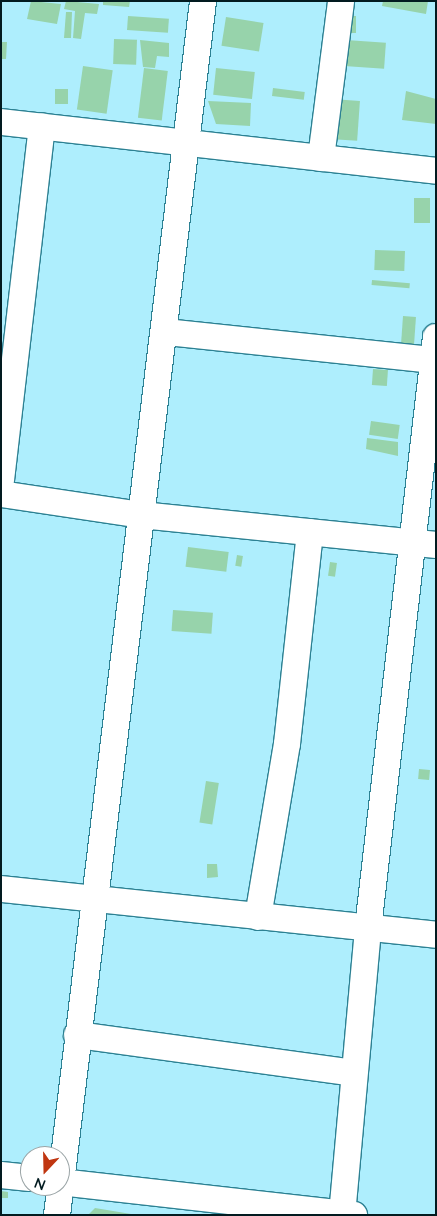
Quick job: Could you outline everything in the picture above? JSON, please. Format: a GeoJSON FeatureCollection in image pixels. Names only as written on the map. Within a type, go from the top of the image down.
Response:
{"type":"FeatureCollection","features":[{"type":"Feature","properties":{"kind":"street"},"geometry":{"type":"LineString","coordinates":[[64,1146],[93,899],[189,144],[203,1]]}},
{"type":"Feature","properties":{"kind":"street"},"geometry":{"type":"LineString","coordinates":[[321,158],[341,1]]}},
{"type":"Feature","properties":{"kind":"street"},"geometry":{"type":"LineString","coordinates":[[1,122],[436,170]]}},
{"type":"Feature","properties":{"kind":"street"},"geometry":{"type":"LineString","coordinates":[[1,480],[10,322],[42,126]]}},
{"type":"Feature","properties":{"kind":"street"},"geometry":{"type":"LineString","coordinates":[[70,1184],[200,1207],[346,1214],[353,1073],[368,928],[425,544],[434,349],[166,332]]}},
{"type":"Feature","properties":{"kind":"street"},"geometry":{"type":"LineString","coordinates":[[1,494],[141,514],[425,544]]}},
{"type":"Feature","properties":{"kind":"street"},"geometry":{"type":"LineString","coordinates":[[258,917],[287,744],[310,532]]}},
{"type":"Feature","properties":{"kind":"street"},"geometry":{"type":"LineString","coordinates":[[1,889],[436,935]]}},
{"type":"Feature","properties":{"kind":"street"},"geometry":{"type":"LineString","coordinates":[[77,1035],[353,1073]]}},
{"type":"Feature","properties":{"kind":"street"},"geometry":{"type":"LineString","coordinates":[[1,1175],[20,1177]]}},
{"type":"Feature","properties":{"kind":"street"},"geometry":{"type":"LineString","coordinates":[[57,1215],[59,1196]]}},
{"type":"Feature","properties":{"kind":"building"},"geometry":{"type":"Polygon","coordinates":[[[31,1],[61,4],[57,24],[27,19],[31,1]]]}},
{"type":"Feature","properties":{"kind":"building"},"geometry":{"type":"Polygon","coordinates":[[[66,1],[99,4],[97,14],[85,13],[81,39],[73,38],[75,11],[64,9],[66,1]]]}},
{"type":"Feature","properties":{"kind":"building"},"geometry":{"type":"Polygon","coordinates":[[[103,1],[130,1],[129,7],[103,5],[103,1]]]}},
{"type":"Feature","properties":{"kind":"building"},"geometry":{"type":"Polygon","coordinates":[[[383,1],[428,1],[426,14],[382,6],[383,1]]]}},
{"type":"Feature","properties":{"kind":"building"},"geometry":{"type":"Polygon","coordinates":[[[66,12],[72,12],[71,38],[64,38],[66,12]]]}},
{"type":"Feature","properties":{"kind":"building"},"geometry":{"type":"Polygon","coordinates":[[[128,16],[169,19],[168,33],[127,30],[128,16]]]}},
{"type":"Feature","properties":{"kind":"building"},"geometry":{"type":"Polygon","coordinates":[[[342,16],[356,16],[356,33],[342,33],[342,16]]]}},
{"type":"Feature","properties":{"kind":"building"},"geometry":{"type":"Polygon","coordinates":[[[226,17],[264,23],[259,52],[221,46],[226,17]]]}},
{"type":"Feature","properties":{"kind":"building"},"geometry":{"type":"Polygon","coordinates":[[[114,39],[137,40],[136,65],[113,64],[114,39]]]}},
{"type":"Feature","properties":{"kind":"building"},"geometry":{"type":"Polygon","coordinates":[[[140,40],[169,43],[169,57],[157,56],[155,68],[143,67],[140,40]]]}},
{"type":"Feature","properties":{"kind":"building"},"geometry":{"type":"Polygon","coordinates":[[[346,40],[386,43],[384,69],[344,66],[346,40]]]}},
{"type":"Feature","properties":{"kind":"building"},"geometry":{"type":"Polygon","coordinates":[[[1,42],[7,42],[6,59],[1,59],[1,42]]]}},
{"type":"Feature","properties":{"kind":"building"},"geometry":{"type":"Polygon","coordinates":[[[83,66],[113,70],[107,114],[77,110],[83,66]]]}},
{"type":"Feature","properties":{"kind":"building"},"geometry":{"type":"Polygon","coordinates":[[[144,68],[168,71],[162,121],[138,118],[144,68]]]}},
{"type":"Feature","properties":{"kind":"building"},"geometry":{"type":"Polygon","coordinates":[[[216,68],[255,72],[252,99],[213,95],[216,68]]]}},
{"type":"Feature","properties":{"kind":"building"},"geometry":{"type":"Polygon","coordinates":[[[273,88],[305,92],[304,100],[272,96],[273,88]]]}},
{"type":"Feature","properties":{"kind":"building"},"geometry":{"type":"Polygon","coordinates":[[[55,89],[68,89],[68,104],[55,104],[55,89]]]}},
{"type":"Feature","properties":{"kind":"building"},"geometry":{"type":"Polygon","coordinates":[[[406,91],[436,99],[436,124],[402,120],[406,91]]]}},
{"type":"Feature","properties":{"kind":"building"},"geometry":{"type":"Polygon","coordinates":[[[332,99],[360,101],[357,141],[329,139],[332,99]]]}},
{"type":"Feature","properties":{"kind":"building"},"geometry":{"type":"Polygon","coordinates":[[[208,101],[251,103],[250,126],[216,124],[208,101]]]}},
{"type":"Feature","properties":{"kind":"building"},"geometry":{"type":"Polygon","coordinates":[[[414,198],[430,198],[430,223],[414,223],[414,198]]]}},
{"type":"Feature","properties":{"kind":"building"},"geometry":{"type":"Polygon","coordinates":[[[375,250],[405,251],[404,271],[374,270],[375,250]]]}},
{"type":"Feature","properties":{"kind":"building"},"geometry":{"type":"Polygon","coordinates":[[[372,280],[410,283],[409,288],[372,285],[372,280]]]}},
{"type":"Feature","properties":{"kind":"building"},"geometry":{"type":"Polygon","coordinates":[[[403,316],[416,317],[414,345],[401,344],[403,316]]]}},
{"type":"Feature","properties":{"kind":"building"},"geometry":{"type":"Polygon","coordinates":[[[373,369],[388,370],[387,386],[372,385],[373,369]]]}},
{"type":"Feature","properties":{"kind":"building"},"geometry":{"type":"Polygon","coordinates":[[[371,421],[400,425],[398,439],[369,435],[371,421]]]}},
{"type":"Feature","properties":{"kind":"building"},"geometry":{"type":"Polygon","coordinates":[[[367,438],[398,442],[398,456],[366,449],[367,438]]]}},
{"type":"Feature","properties":{"kind":"building"},"geometry":{"type":"Polygon","coordinates":[[[188,547],[229,552],[226,572],[186,567],[188,547]]]}},
{"type":"Feature","properties":{"kind":"building"},"geometry":{"type":"Polygon","coordinates":[[[237,555],[243,556],[241,567],[235,566],[237,555]]]}},
{"type":"Feature","properties":{"kind":"building"},"geometry":{"type":"Polygon","coordinates":[[[330,562],[337,563],[335,577],[328,576],[330,562]]]}},
{"type":"Feature","properties":{"kind":"building"},"geometry":{"type":"Polygon","coordinates":[[[173,610],[213,613],[211,634],[172,631],[173,610]]]}},
{"type":"Feature","properties":{"kind":"building"},"geometry":{"type":"Polygon","coordinates":[[[419,769],[430,770],[429,780],[418,779],[419,769]]]}},
{"type":"Feature","properties":{"kind":"building"},"geometry":{"type":"Polygon","coordinates":[[[206,781],[219,783],[212,825],[199,822],[206,781]]]}},
{"type":"Feature","properties":{"kind":"building"},"geometry":{"type":"Polygon","coordinates":[[[207,864],[217,864],[218,877],[207,878],[207,864]]]}},
{"type":"Feature","properties":{"kind":"building"},"geometry":{"type":"Polygon","coordinates":[[[1,1191],[8,1192],[8,1198],[1,1198],[1,1191]]]}},
{"type":"Feature","properties":{"kind":"building"},"geometry":{"type":"Polygon","coordinates":[[[95,1208],[131,1214],[131,1215],[88,1215],[95,1208]]]}}]}
